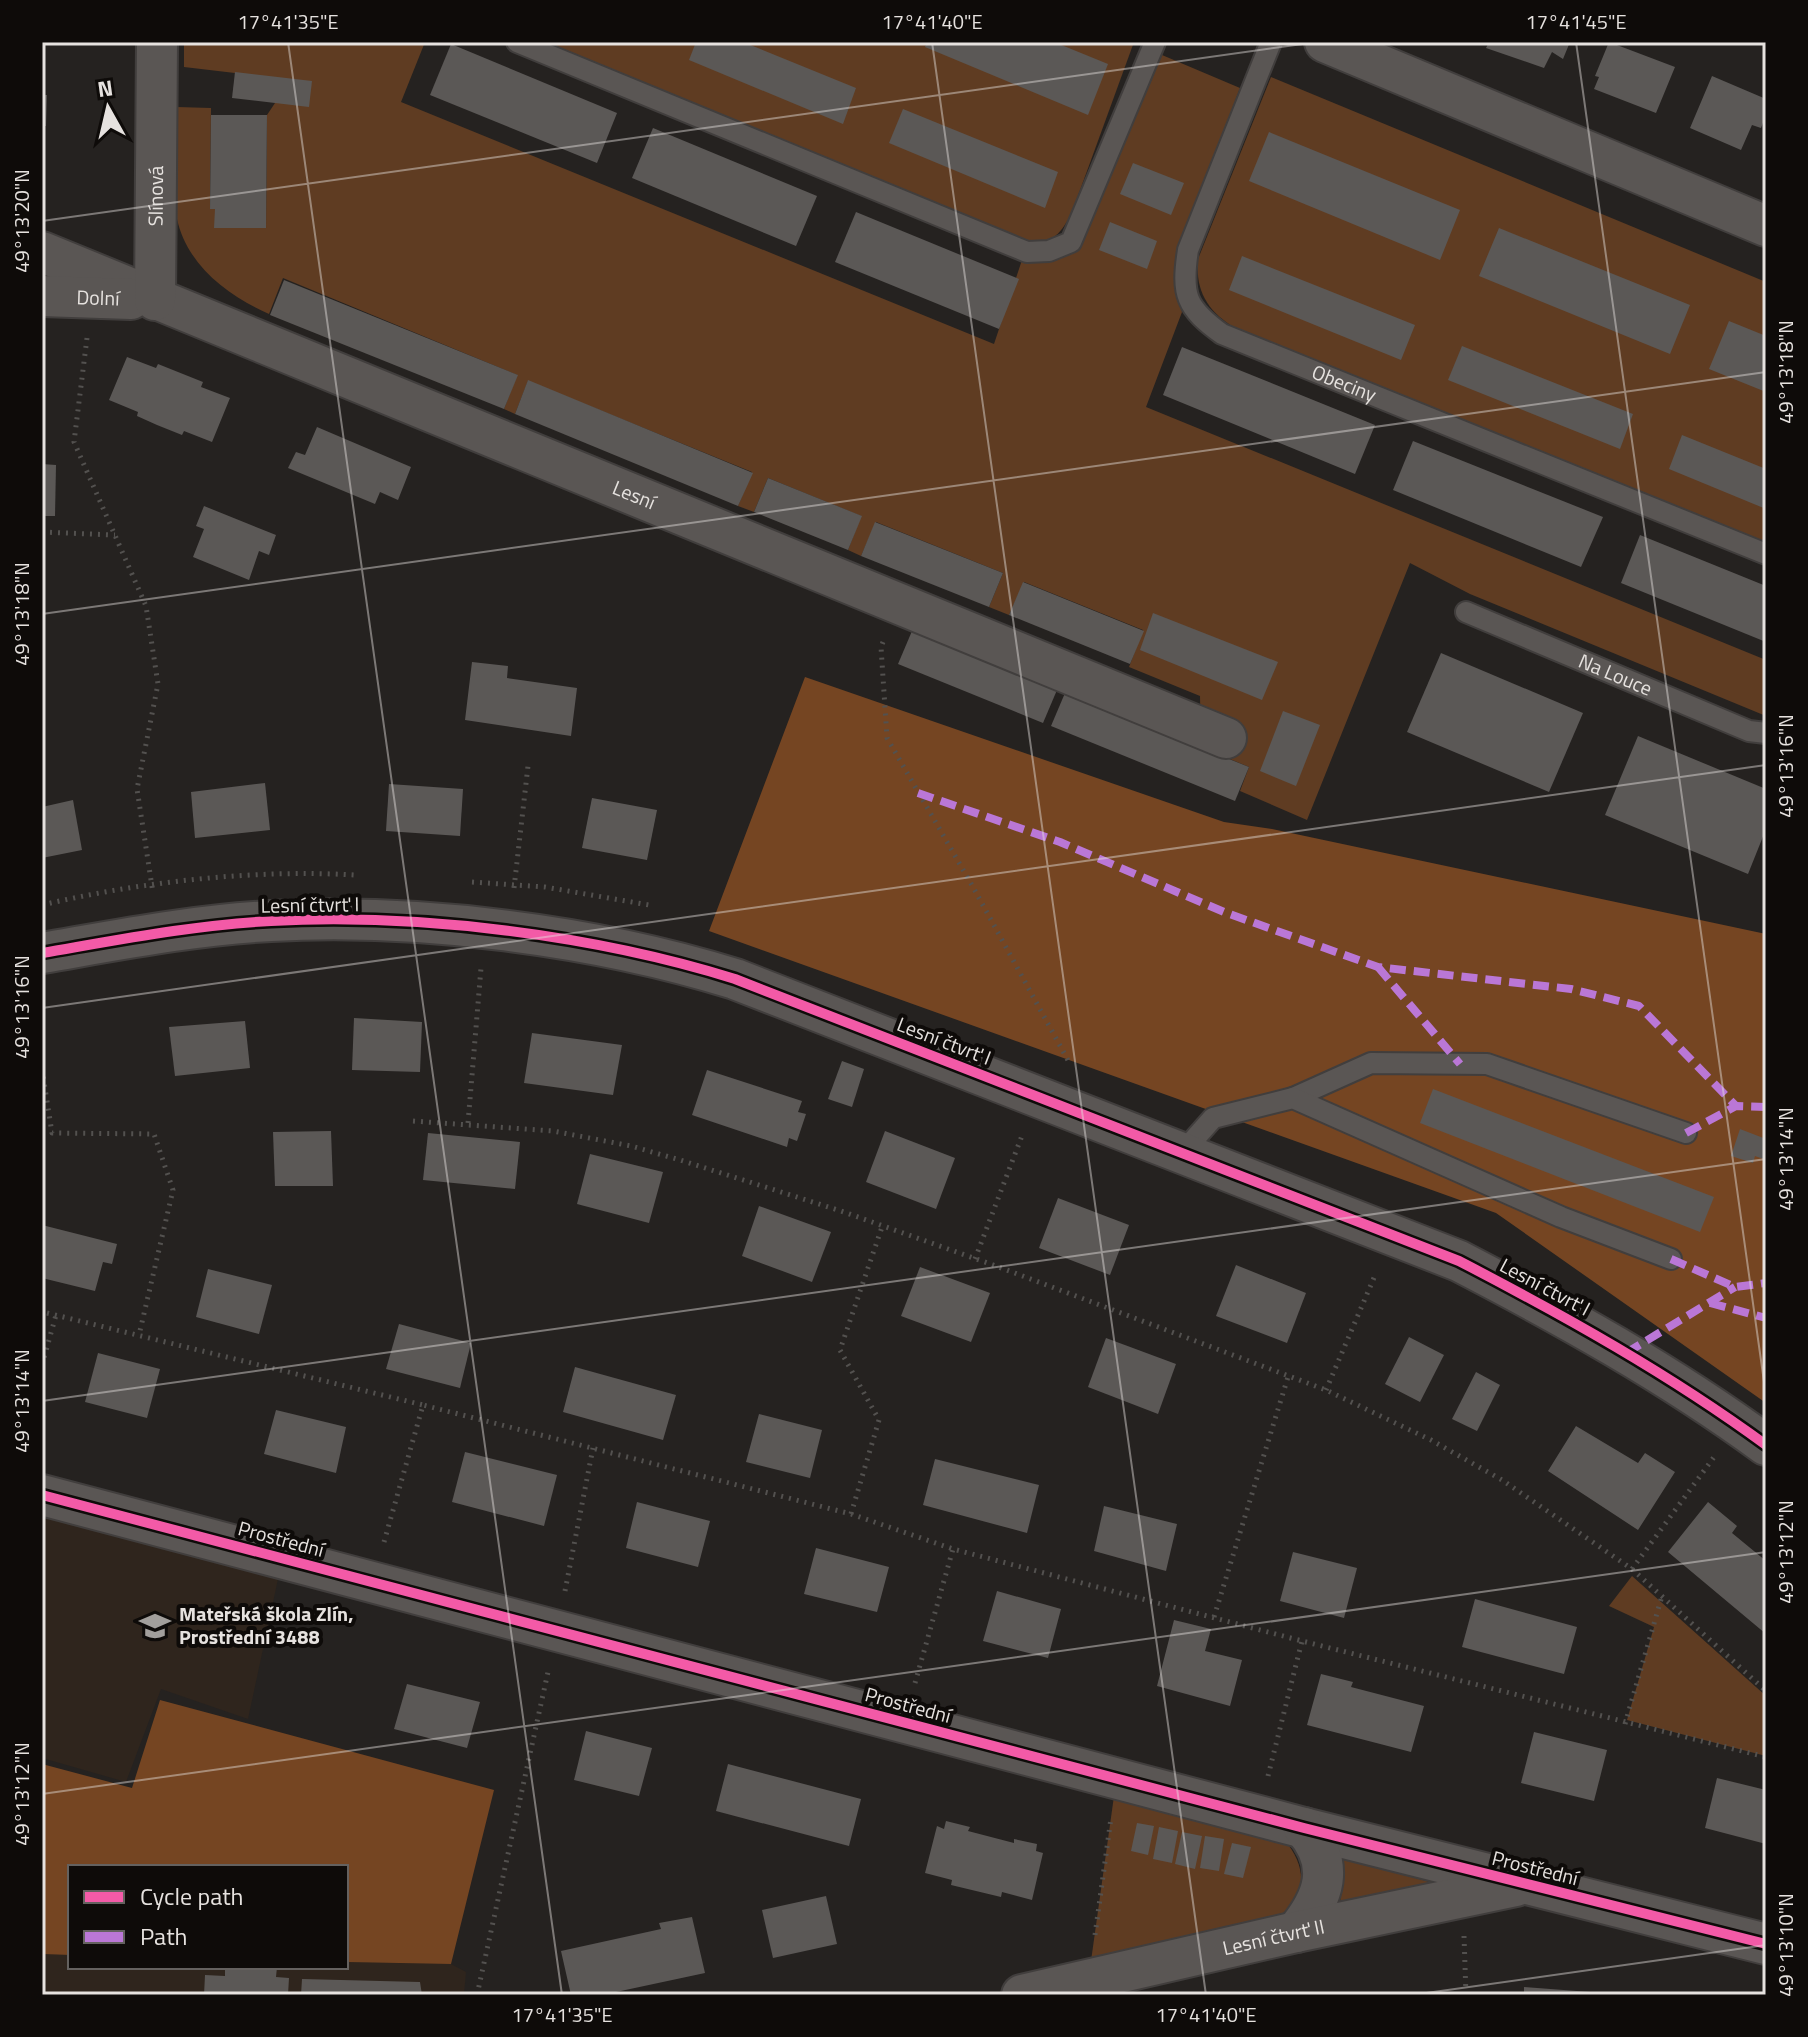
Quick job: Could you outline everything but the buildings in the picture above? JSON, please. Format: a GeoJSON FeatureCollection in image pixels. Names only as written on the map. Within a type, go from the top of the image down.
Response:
{"type":"FeatureCollection","features":[{"type":"Feature","properties":{"kind":"street","name":"Slínová"},"geometry":{"type":"LineString","coordinates":[[155,300],[157,42]]}},
{"type":"Feature","properties":{"kind":"street"},"geometry":{"type":"LineString","coordinates":[[1325,42],[1766,226]]}},
{"type":"Feature","properties":{"kind":"street","name":"Lesní"},"geometry":{"type":"LineString","coordinates":[[42,252],[1226,738]]}},
{"type":"Feature","properties":{"kind":"street","name":"Dolní"},"geometry":{"type":"LineString","coordinates":[[42,296],[155,300]]}},
{"type":"Feature","properties":{"kind":"street","name":"Lesní čtvrť I"},"geometry":{"type":"LineString","coordinates":[[42,953],[156,933],[271,921],[429,924],[495,944],[580,942],[690,965],[735,979],[1459,1261],[1626,1353],[1752,1434]]}},
{"type":"Feature","properties":{"kind":"street","name":"Prostřední"},"geometry":{"type":"LineString","coordinates":[[42,1495],[372,1581],[553,1649],[1117,1778],[1766,1944]]}},
{"type":"Feature","properties":{"kind":"street"},"geometry":{"type":"LineString","coordinates":[[1296,1932],[1314,1910],[1322,1883],[1321,1856],[1315,1841],[1304,1828]]}},
{"type":"Feature","properties":{"kind":"street","name":"Lesní čtvrť II"},"geometry":{"type":"LineString","coordinates":[[1022,1995],[1524,1884]]}},
{"type":"Feature","properties":{"kind":"lane"},"geometry":{"type":"LineString","coordinates":[[517,42],[1027,252],[1049,251],[1071,242],[1155,42]]}},
{"type":"Feature","properties":{"kind":"lane","name":"Obeciny"},"geometry":{"type":"LineString","coordinates":[[1271,42],[1188,250],[1184,275],[1187,295],[1197,316],[1222,334],[1766,554]]}},
{"type":"Feature","properties":{"kind":"lane","name":"Na Louce"},"geometry":{"type":"LineString","coordinates":[[1466,612],[1749,731],[1766,733]]}},
{"type":"Feature","properties":{"kind":"lane"},"geometry":{"type":"LineString","coordinates":[[1182,1153],[1213,1118],[1293,1098],[1371,1063],[1487,1064],[1686,1133]]}},
{"type":"Feature","properties":{"kind":"lane"},"geometry":{"type":"LineString","coordinates":[[1293,1098],[1561,1217],[1671,1259]]}},
{"type":"Feature","properties":{"kind":"path"},"geometry":{"type":"LineString","coordinates":[[93,298],[74,442],[146,606],[158,684],[137,789],[150,870]]}},
{"type":"Feature","properties":{"kind":"path"},"geometry":{"type":"LineString","coordinates":[[42,532],[115,535]]}},
{"type":"Feature","properties":{"kind":"path"},"geometry":{"type":"LineString","coordinates":[[899,604],[881,647],[887,738],[1081,1085],[1091,1117]]}},
{"type":"Feature","properties":{"kind":"path"},"geometry":{"type":"LineString","coordinates":[[468,1123],[495,944],[528,766]]}},
{"type":"Feature","properties":{"kind":"path"},"geometry":{"type":"LineString","coordinates":[[42,1069],[52,1133],[154,1134],[173,1190],[139,1335]]}},
{"type":"Feature","properties":{"kind":"path"},"geometry":{"type":"LineString","coordinates":[[975,1259],[1037,1096]]}},
{"type":"Feature","properties":{"kind":"path"},"geometry":{"type":"LineString","coordinates":[[413,1121],[553,1131],[631,1146],[814,1203],[975,1259],[1326,1390],[1431,1440],[1502,1480],[1632,1569],[1766,1691]]}},
{"type":"Feature","properties":{"kind":"path"},"geometry":{"type":"LineString","coordinates":[[851,1514],[879,1420],[840,1350],[882,1227]]}},
{"type":"Feature","properties":{"kind":"path"},"geometry":{"type":"LineString","coordinates":[[1326,1390],[1392,1236]]}},
{"type":"Feature","properties":{"kind":"path"},"geometry":{"type":"LineString","coordinates":[[47,1313],[851,1514],[953,1549],[1625,1724],[1766,1757]]}},
{"type":"Feature","properties":{"kind":"path"},"geometry":{"type":"LineString","coordinates":[[42,1365],[56,1315]]}},
{"type":"Feature","properties":{"kind":"path"},"geometry":{"type":"LineString","coordinates":[[1214,1617],[1288,1377]]}},
{"type":"Feature","properties":{"kind":"path"},"geometry":{"type":"LineString","coordinates":[[372,1581],[423,1405]]}},
{"type":"Feature","properties":{"kind":"path"},"geometry":{"type":"LineString","coordinates":[[1632,1569],[1752,1434]]}},
{"type":"Feature","properties":{"kind":"path"},"geometry":{"type":"LineString","coordinates":[[477,1995],[553,1649],[593,1448]]}},
{"type":"Feature","properties":{"kind":"path"},"geometry":{"type":"LineString","coordinates":[[914,1685],[953,1549]]}},
{"type":"Feature","properties":{"kind":"path"},"geometry":{"type":"LineString","coordinates":[[1625,1724],[1662,1596]]}},
{"type":"Feature","properties":{"kind":"path"},"geometry":{"type":"LineString","coordinates":[[1264,1791],[1302,1641]]}},
{"type":"Feature","properties":{"kind":"path"},"geometry":{"type":"LineString","coordinates":[[1094,1939],[1117,1778]]}},
{"type":"Feature","properties":{"kind":"path"},"geometry":{"type":"LineString","coordinates":[[1464,1929],[1466,1995]]}},
{"type":"Feature","properties":{"kind":"shaded area"},"geometry":{"type":"Polygon","coordinates":[[[184,42],[425,42],[401,102],[994,344],[1022,260],[1083,239],[1162,55],[1240,88],[1179,250],[1174,276],[1182,312],[1146,407],[1766,660],[1766,716],[1470,594],[1410,563],[1307,820],[1240,791],[1249,767],[1201,747],[1200,696],[1129,667],[1143,630],[1024,582],[1009,615],[989,607],[1003,573],[876,522],[861,556],[848,550],[861,516],[768,478],[754,512],[738,506],[752,472],[528,381],[515,414],[504,409],[517,375],[283,278],[269,314],[239,298],[211,277],[182,236],[174,193],[177,107],[211,108],[210,208],[215,209],[215,228],[266,228],[267,115],[275,103],[311,82],[184,67],[184,42]]]}},
{"type":"Feature","properties":{"kind":"shaded area"},"geometry":{"type":"Polygon","coordinates":[[[547,42],[1134,42],[1071,215],[1053,238],[1034,243],[547,42]]]}},
{"type":"Feature","properties":{"kind":"shaded area"},"geometry":{"type":"Polygon","coordinates":[[[1271,77],[1766,282],[1766,544],[1235,328],[1217,315],[1201,291],[1198,259],[1271,77]]]}},
{"type":"Feature","properties":{"kind":"shaded area"},"geometry":{"type":"Polygon","coordinates":[[[805,677],[1224,822],[1272,829],[1766,934],[1766,1403],[1496,1213],[709,931],[805,677]]]}},
{"type":"Feature","properties":{"kind":"shaded area","name":"Mateřská škola Zlín, Prostřední 3488"},"geometry":{"type":"Polygon","coordinates":[[[42,1502],[281,1565],[248,1719],[161,1689],[126,1782],[42,1758],[42,1502]]]}},
{"type":"Feature","properties":{"kind":"shaded area"},"geometry":{"type":"Polygon","coordinates":[[[1632,1576],[1766,1696],[1766,1756],[1627,1720],[1654,1627],[1609,1606],[1632,1576]]]}},
{"type":"Feature","properties":{"kind":"shaded area"},"geometry":{"type":"Polygon","coordinates":[[[160,1700],[494,1790],[451,1964],[348,1962],[348,1865],[68,1865],[68,1955],[42,1954],[42,1764],[132,1788],[160,1700]]]}},
{"type":"Feature","properties":{"kind":"shaded area"},"geometry":{"type":"Polygon","coordinates":[[[1114,1796],[1284,1840],[1300,1870],[1300,1891],[1296,1900],[1280,1918],[1091,1961],[1114,1796]]]}},
{"type":"Feature","properties":{"kind":"shaded area"},"geometry":{"type":"Polygon","coordinates":[[[1344,1858],[1430,1882],[1431,1884],[1340,1903],[1344,1858]]]}},
{"type":"Feature","properties":{"kind":"shaded area"},"geometry":{"type":"Polygon","coordinates":[[[42,1954],[68,1955],[68,1969],[348,1969],[348,1962],[451,1964],[466,1972],[464,1995],[42,1995],[42,1954]]]}},
{"type":"Feature","properties":{"kind":"marked path"},"geometry":{"type":"LineString","coordinates":[[918,793],[1060,842],[1224,912],[1378,967],[1571,989],[1639,1006],[1736,1106]]}},
{"type":"Feature","properties":{"kind":"marked path"},"geometry":{"type":"LineString","coordinates":[[1378,967],[1460,1064]]}},
{"type":"Feature","properties":{"kind":"marked path"},"geometry":{"type":"LineString","coordinates":[[1686,1133],[1736,1106],[1766,1107]]}},
{"type":"Feature","properties":{"kind":"marked path"},"geometry":{"type":"LineString","coordinates":[[1671,1259],[1735,1287],[1766,1283]]}},
{"type":"Feature","properties":{"kind":"marked path"},"geometry":{"type":"LineString","coordinates":[[1626,1353],[1735,1287]]}},
{"type":"Feature","properties":{"kind":"marked path"},"geometry":{"type":"LineString","coordinates":[[1710,1303],[1766,1318]]}},
{"type":"Feature","properties":{"kind":"cycle path"},"geometry":{"type":"LineString","coordinates":[[42,953],[242,923],[386,920],[506,930],[565,939],[624,950],[735,979],[1459,1261],[1616,1347],[1766,1445]]}},
{"type":"Feature","properties":{"kind":"cycle path"},"geometry":{"type":"LineString","coordinates":[[42,1495],[1304,1828],[1766,1944]]}},
{"type":"Feature","properties":{"kind":"place","name":"Mateřská škola Zlín, Prostřední 3488"},"geometry":{"type":"Point","coordinates":[155,1626]}}]}
